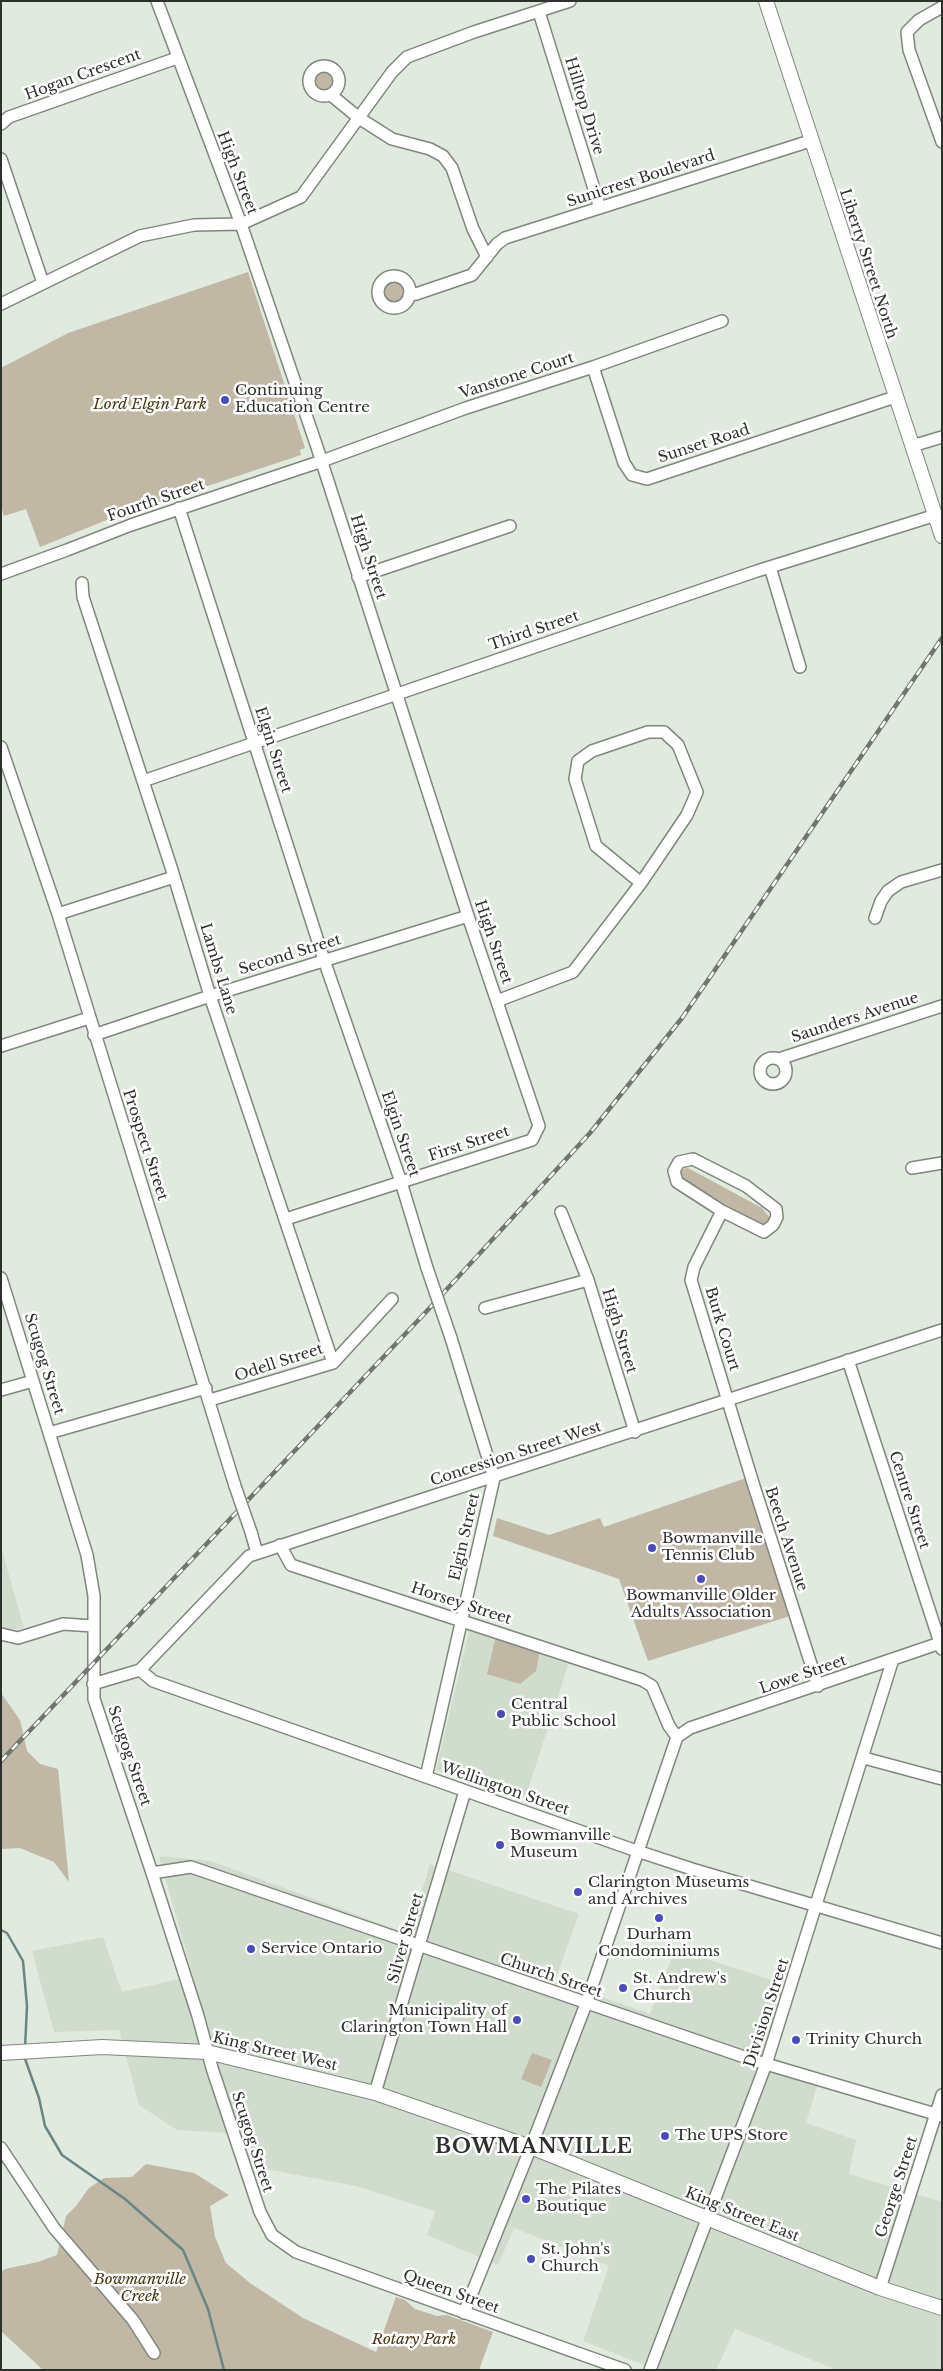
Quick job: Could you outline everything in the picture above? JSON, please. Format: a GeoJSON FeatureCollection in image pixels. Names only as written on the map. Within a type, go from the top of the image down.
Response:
{"type":"FeatureCollection","features":[{"type":"Feature","properties":{"kind":"main road","name":"Liberty Street North"},"geometry":{"type":"LineString","coordinates":[[766,1],[810,141],[942,536]]}},
{"type":"Feature","properties":{"kind":"main road","name":"King Street West"},"geometry":{"type":"LineString","coordinates":[[1,2053],[102,2047],[207,2052],[375,2093],[531,2147]]}},
{"type":"Feature","properties":{"kind":"main road","name":"King Street East"},"geometry":{"type":"LineString","coordinates":[[531,2147],[880,2288],[942,2308]]}},
{"type":"Feature","properties":{"kind":"street","name":"High Street"},"geometry":{"type":"LineString","coordinates":[[157,1],[241,224],[322,461],[468,916],[539,1126]]}},
{"type":"Feature","properties":{"kind":"street"},"geometry":{"type":"LineString","coordinates":[[1,304],[140,236],[194,225],[241,224],[301,197],[392,72],[407,57],[474,32],[570,1]]}},
{"type":"Feature","properties":{"kind":"street"},"geometry":{"type":"LineString","coordinates":[[942,7],[919,20],[907,32],[909,50],[942,142]]}},
{"type":"Feature","properties":{"kind":"street","name":"Hilltop Drive"},"geometry":{"type":"LineString","coordinates":[[539,12],[600,208]]}},
{"type":"Feature","properties":{"kind":"street","name":"Hogan Crescent"},"geometry":{"type":"LineString","coordinates":[[1,124],[9,117],[177,58]]}},
{"type":"Feature","properties":{"kind":"street"},"geometry":{"type":"LineString","coordinates":[[331,95],[359,118],[392,139],[430,149],[446,160],[457,180],[473,229],[487,256]]}},
{"type":"Feature","properties":{"kind":"street","name":"Sunicrest Boulevard"},"geometry":{"type":"LineString","coordinates":[[409,295],[472,275],[505,238],[810,141]]}},
{"type":"Feature","properties":{"kind":"street"},"geometry":{"type":"LineString","coordinates":[[1,159],[43,283]]}},
{"type":"Feature","properties":{"kind":"street","name":"Vanstone Court"},"geometry":{"type":"LineString","coordinates":[[322,461],[466,408],[593,367],[722,321]]}},
{"type":"Feature","properties":{"kind":"street","name":"Sunset Road"},"geometry":{"type":"LineString","coordinates":[[593,367],[624,463],[632,475],[648,479],[895,396]]}},
{"type":"Feature","properties":{"kind":"street"},"geometry":{"type":"LineString","coordinates":[[912,446],[942,437]]}},
{"type":"Feature","properties":{"kind":"street","name":"Fourth Street"},"geometry":{"type":"LineString","coordinates":[[1,574],[179,508],[322,461]]}},
{"type":"Feature","properties":{"kind":"street","name":"Elgin Street"},"geometry":{"type":"LineString","coordinates":[[179,508],[324,960],[401,1182],[494,1478],[426,1778]]}},
{"type":"Feature","properties":{"kind":"street","name":"Third Street"},"geometry":{"type":"LineString","coordinates":[[143,781],[255,741],[770,567],[936,515]]}},
{"type":"Feature","properties":{"kind":"street"},"geometry":{"type":"LineString","coordinates":[[358,577],[510,526]]}},
{"type":"Feature","properties":{"kind":"street"},"geometry":{"type":"LineString","coordinates":[[770,567],[800,667]]}},
{"type":"Feature","properties":{"kind":"street","name":"Lambs Lane"},"geometry":{"type":"LineString","coordinates":[[82,583],[83,597],[174,877],[210,996],[333,1362]]}},
{"type":"Feature","properties":{"kind":"street"},"geometry":{"type":"LineString","coordinates":[[497,1001],[573,972],[641,883],[687,814],[696,792],[678,745],[664,732],[648,732],[592,751],[578,761],[575,779],[596,846],[641,883]]}},
{"type":"Feature","properties":{"kind":"street","name":"Prospect Street"},"geometry":{"type":"LineString","coordinates":[[1,747],[58,914],[94,1035],[210,1400],[235,1486],[258,1553]]}},
{"type":"Feature","properties":{"kind":"street"},"geometry":{"type":"LineString","coordinates":[[875,918],[885,896],[901,882],[942,870]]}},
{"type":"Feature","properties":{"kind":"street"},"geometry":{"type":"LineString","coordinates":[[58,914],[174,877]]}},
{"type":"Feature","properties":{"kind":"street","name":"Second Street"},"geometry":{"type":"LineString","coordinates":[[94,1035],[210,996],[468,916]]}},
{"type":"Feature","properties":{"kind":"street","name":"Saunders Avenue"},"geometry":{"type":"LineString","coordinates":[[778,1059],[942,1006]]}},
{"type":"Feature","properties":{"kind":"street"},"geometry":{"type":"LineString","coordinates":[[1,1046],[89,1018]]}},
{"type":"Feature","properties":{"kind":"street","name":"First Street"},"geometry":{"type":"LineString","coordinates":[[286,1219],[532,1140],[539,1126]]}},
{"type":"Feature","properties":{"kind":"street"},"geometry":{"type":"LineString","coordinates":[[693,1159],[746,1186],[776,1209],[777,1217],[773,1225],[764,1232],[722,1212],[677,1182],[674,1171],[679,1162],[693,1159]]}},
{"type":"Feature","properties":{"kind":"street"},"geometry":{"type":"LineString","coordinates":[[912,1168],[942,1163]]}},
{"type":"Feature","properties":{"kind":"street","name":"High Street"},"geometry":{"type":"LineString","coordinates":[[561,1212],[588,1280],[635,1432]]}},
{"type":"Feature","properties":{"kind":"street","name":"Burk Court"},"geometry":{"type":"LineString","coordinates":[[722,1212],[694,1267],[692,1280],[728,1400]]}},
{"type":"Feature","properties":{"kind":"street","name":"Scugog Street"},"geometry":{"type":"LineString","coordinates":[[1,1278],[87,1555],[94,1596],[94,1699],[152,1873],[198,2016],[207,2052],[260,2212],[272,2235]]}},
{"type":"Feature","properties":{"kind":"street"},"geometry":{"type":"LineString","coordinates":[[485,1308],[588,1280]]}},
{"type":"Feature","properties":{"kind":"street","name":"Odell Street"},"geometry":{"type":"LineString","coordinates":[[210,1400],[333,1362],[392,1299]]}},
{"type":"Feature","properties":{"kind":"street","name":"Concession Street West"},"geometry":{"type":"LineString","coordinates":[[140,1670],[249,1556],[494,1478],[942,1330]]}},
{"type":"Feature","properties":{"kind":"street","name":"Centre Street"},"geometry":{"type":"LineString","coordinates":[[848,1360],[939,1629],[941,1646]]}},
{"type":"Feature","properties":{"kind":"street"},"geometry":{"type":"LineString","coordinates":[[1,1390],[33,1381]]}},
{"type":"Feature","properties":{"kind":"street"},"geometry":{"type":"LineString","coordinates":[[49,1433],[206,1388]]}},
{"type":"Feature","properties":{"kind":"street","name":"Beech Avenue"},"geometry":{"type":"LineString","coordinates":[[728,1400],[818,1686]]}},
{"type":"Feature","properties":{"kind":"street","name":"Horsey Street"},"geometry":{"type":"LineString","coordinates":[[280,1545],[291,1565],[461,1619],[642,1680],[652,1686],[669,1726],[677,1737]]}},
{"type":"Feature","properties":{"kind":"street"},"geometry":{"type":"LineString","coordinates":[[1,1634],[18,1638],[63,1624],[93,1626]]}},
{"type":"Feature","properties":{"kind":"street","name":"Lowe Street"},"geometry":{"type":"LineString","coordinates":[[677,1737],[690,1728],[941,1646]]}},
{"type":"Feature","properties":{"kind":"street","name":"Division Street"},"geometry":{"type":"LineString","coordinates":[[650,2370],[766,2064],[894,1660]]}},
{"type":"Feature","properties":{"kind":"street"},"geometry":{"type":"LineString","coordinates":[[93,1684],[113,1680],[140,1670]]}},
{"type":"Feature","properties":{"kind":"street","name":"Wellington Street"},"geometry":{"type":"LineString","coordinates":[[140,1670],[153,1681],[426,1778],[640,1851],[817,1907],[942,1943]]}},
{"type":"Feature","properties":{"kind":"street"},"geometry":{"type":"LineString","coordinates":[[464,2313],[586,2004],[640,1851],[677,1737]]}},
{"type":"Feature","properties":{"kind":"street"},"geometry":{"type":"LineString","coordinates":[[864,1758],[942,1779]]}},
{"type":"Feature","properties":{"kind":"street","name":"Silver Street"},"geometry":{"type":"LineString","coordinates":[[375,2093],[465,1791]]}},
{"type":"Feature","properties":{"kind":"street","name":"Church Street"},"geometry":{"type":"LineString","coordinates":[[152,1873],[191,1867],[586,2004],[766,2064],[939,2116]]}},
{"type":"Feature","properties":{"kind":"street","name":"George Street"},"geometry":{"type":"LineString","coordinates":[[880,2288],[939,2116],[942,2095]]}},
{"type":"Feature","properties":{"kind":"street"},"geometry":{"type":"LineString","coordinates":[[1,2148],[54,2228],[134,2320],[154,2353]]}},
{"type":"Feature","properties":{"kind":"street","name":"Queen Street"},"geometry":{"type":"LineString","coordinates":[[272,2235],[296,2252],[625,2370]]}},
{"type":"Feature","properties":{"kind":"shaded area"},"geometry":{"type":"Polygon","coordinates":[[[1,1547],[24,1628],[1,1631],[1,1547]]]}},
{"type":"Feature","properties":{"kind":"shaded area","name":"Central Public School"},"geometry":{"type":"Polygon","coordinates":[[[470,1627],[570,1659],[525,1799],[436,1770],[470,1627]]]}},
{"type":"Feature","properties":{"kind":"shaded area"},"geometry":{"type":"Polygon","coordinates":[[[159,1856],[211,1861],[409,1934],[430,1864],[579,1914],[555,1980],[650,2014],[675,1949],[797,1988],[772,2057],[820,2076],[806,2123],[856,2140],[849,2174],[942,2202],[942,2370],[837,2370],[735,2329],[716,2370],[657,2370],[583,2341],[609,2266],[514,2228],[498,2265],[427,2235],[435,2211],[356,2186],[260,2168],[246,2134],[177,2130],[139,2105],[119,2030],[54,2032],[32,1951],[103,1937],[122,1992],[193,1976],[159,1856]]]}},
{"type":"Feature","properties":{"kind":"green space"},"geometry":{"type":"Polygon","coordinates":[[[325,70],[333,73],[336,81],[333,89],[325,92],[317,89],[314,81],[317,73],[325,70]]]}},
{"type":"Feature","properties":{"kind":"green space","name":"Lord Elgin Park"},"geometry":{"type":"Polygon","coordinates":[[[248,272],[305,448],[300,450],[301,455],[114,517],[40,547],[26,509],[4,516],[1,506],[1,368],[68,333],[248,272]]]}},
{"type":"Feature","properties":{"kind":"green space"},"geometry":{"type":"Polygon","coordinates":[[[394,279],[402,283],[406,291],[402,299],[394,303],[386,299],[382,291],[386,283],[394,279]]]}},
{"type":"Feature","properties":{"kind":"green space"},"geometry":{"type":"Polygon","coordinates":[[[688,1168],[762,1208],[770,1218],[766,1224],[761,1225],[683,1180],[681,1174],[683,1169],[688,1168]]]}},
{"type":"Feature","properties":{"kind":"green space"},"geometry":{"type":"Polygon","coordinates":[[[746,1478],[790,1616],[648,1661],[619,1579],[493,1536],[497,1518],[549,1535],[600,1518],[604,1527],[746,1478]]]}},
{"type":"Feature","properties":{"kind":"green space"},"geometry":{"type":"Polygon","coordinates":[[[496,1636],[540,1650],[536,1671],[520,1684],[487,1674],[496,1636]]]}},
{"type":"Feature","properties":{"kind":"green space"},"geometry":{"type":"Polygon","coordinates":[[[1,1693],[20,1720],[27,1751],[40,1764],[58,1769],[69,1882],[54,1862],[20,1848],[1,1849],[1,1693]]]}},
{"type":"Feature","properties":{"kind":"green space"},"geometry":{"type":"Polygon","coordinates":[[[532,2053],[552,2060],[541,2087],[521,2079],[532,2053]]]}},
{"type":"Feature","properties":{"kind":"green space","name":"Bowmanville Creek"},"geometry":{"type":"Polygon","coordinates":[[[146,2164],[194,2173],[229,2195],[210,2206],[215,2237],[226,2263],[250,2283],[303,2318],[376,2352],[396,2297],[405,2300],[415,2309],[437,2316],[447,2315],[493,2332],[479,2370],[43,2370],[1,2331],[1,2272],[5,2269],[38,2262],[57,2255],[66,2216],[89,2188],[104,2178],[132,2177],[146,2164]]]}},
{"type":"Feature","properties":{"kind":"waterway","name":"Bowmanville Creek"},"geometry":{"type":"LineString","coordinates":[[1,1930],[7,1933],[23,1961],[27,2006],[25,2048]]}},
{"type":"Feature","properties":{"kind":"waterway","name":"Bowmanville Creek"},"geometry":{"type":"LineString","coordinates":[[24,2056],[39,2098],[45,2126],[62,2155],[125,2199],[183,2250],[208,2309],[224,2370]]}},
{"type":"Feature","properties":{"kind":"railway"},"geometry":{"type":"LineString","coordinates":[[1,1761],[426,1312],[590,1133],[682,1018],[942,638]]}},
{"type":"Feature","properties":{"kind":"place","name":"Continuing Education Centre"},"geometry":{"type":"Point","coordinates":[225,400]}},
{"type":"Feature","properties":{"kind":"place","name":"Bowmanville Tennis Club"},"geometry":{"type":"Point","coordinates":[652,1548]}},
{"type":"Feature","properties":{"kind":"place","name":"Bowmanville Older Adults Association"},"geometry":{"type":"Point","coordinates":[701,1579]}},
{"type":"Feature","properties":{"kind":"place","name":"Central Public School"},"geometry":{"type":"Point","coordinates":[501,1714]}},
{"type":"Feature","properties":{"kind":"place","name":"Bowmanville Museum"},"geometry":{"type":"Point","coordinates":[500,1845]}},
{"type":"Feature","properties":{"kind":"place","name":"Clarington Museums and Archives"},"geometry":{"type":"Point","coordinates":[578,1892]}},
{"type":"Feature","properties":{"kind":"place","name":"Durham Condominiums"},"geometry":{"type":"Point","coordinates":[659,1918]}},
{"type":"Feature","properties":{"kind":"place","name":"Service Ontario"},"geometry":{"type":"Point","coordinates":[251,1949]}},
{"type":"Feature","properties":{"kind":"place","name":"St. Andrew's Church"},"geometry":{"type":"Point","coordinates":[623,1988]}},
{"type":"Feature","properties":{"kind":"place","name":"Municipality of Clarington Town Hall"},"geometry":{"type":"Point","coordinates":[517,2020]}},
{"type":"Feature","properties":{"kind":"place","name":"Trinity Church"},"geometry":{"type":"Point","coordinates":[796,2040]}},
{"type":"Feature","properties":{"kind":"place","name":"The UPS Store"},"geometry":{"type":"Point","coordinates":[665,2136]}},
{"type":"Feature","properties":{"kind":"place","name":"The Pilates Boutique"},"geometry":{"type":"Point","coordinates":[526,2199]}},
{"type":"Feature","properties":{"kind":"place","name":"St. John's Church"},"geometry":{"type":"Point","coordinates":[531,2259]}},
{"type":"Feature","properties":{"kind":"district","name":"BOWMANVILLE"},"geometry":{"type":"Point","coordinates":[534,2147]}},
{"type":"Feature","properties":{"kind":"park label","name":"Rotary Park"},"geometry":{"type":"Point","coordinates":[414,2340]}}]}
